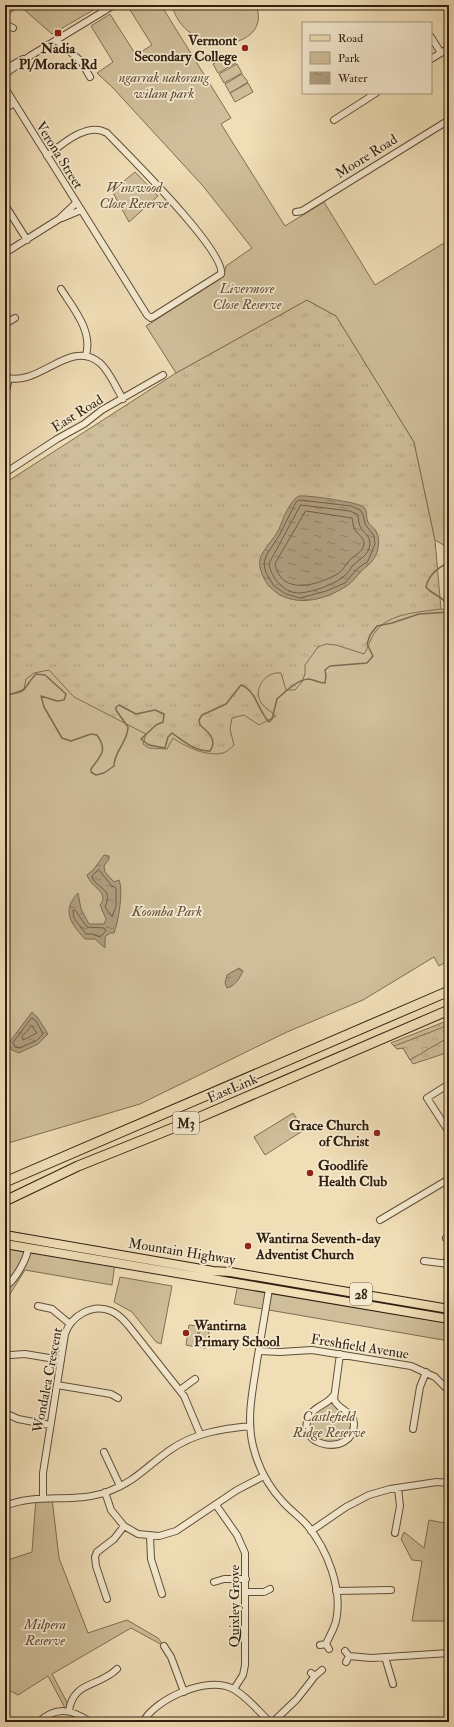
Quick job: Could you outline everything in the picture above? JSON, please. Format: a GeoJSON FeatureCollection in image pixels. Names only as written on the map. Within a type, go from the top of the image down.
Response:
{"type":"FeatureCollection","features":[{"type":"Feature","properties":{"kind":"highway","name":"EastLink"},"geometry":{"type":"LineString","coordinates":[[5,1182],[449,991]]}},
{"type":"Feature","properties":{"kind":"highway","name":"EastLink"},"geometry":{"type":"LineString","coordinates":[[5,1201],[78,1166],[193,1120],[449,1010]]}},
{"type":"Feature","properties":{"kind":"main road","name":"Mountain Highway"},"geometry":{"type":"LineString","coordinates":[[5,1235],[111,1252],[213,1271],[222,1270],[449,1309]]}},
{"type":"Feature","properties":{"kind":"main road"},"geometry":{"type":"LineString","coordinates":[[28,1249],[33,1240]]}},
{"type":"Feature","properties":{"kind":"main road","name":"Mountain Highway"},"geometry":{"type":"LineString","coordinates":[[5,1244],[449,1319]]}},
{"type":"Feature","properties":{"kind":"main road"},"geometry":{"type":"LineString","coordinates":[[110,1262],[111,1252]]}},
{"type":"Feature","properties":{"kind":"main road"},"geometry":{"type":"LineString","coordinates":[[269,1289],[271,1279]]}},
{"type":"Feature","properties":{"kind":"main road"},"geometry":{"type":"LineString","coordinates":[[330,1299],[332,1289]]}},
{"type":"Feature","properties":{"kind":"street"},"geometry":{"type":"LineString","coordinates":[[5,69],[28,57],[114,5]]}},
{"type":"Feature","properties":{"kind":"street"},"geometry":{"type":"LineString","coordinates":[[5,24],[13,28]]}},
{"type":"Feature","properties":{"kind":"street"},"geometry":{"type":"LineString","coordinates":[[432,39],[441,53]]}},
{"type":"Feature","properties":{"kind":"street"},"geometry":{"type":"LineString","coordinates":[[56,40],[81,62],[90,77]]}},
{"type":"Feature","properties":{"kind":"street"},"geometry":{"type":"LineString","coordinates":[[432,58],[449,48]]}},
{"type":"Feature","properties":{"kind":"street"},"geometry":{"type":"LineString","coordinates":[[5,74],[28,57]]}},
{"type":"Feature","properties":{"kind":"street","name":"Verona Street"},"geometry":{"type":"LineString","coordinates":[[5,88],[80,210],[150,318],[219,276],[222,271],[221,265],[200,232],[107,133],[101,130],[90,129],[47,156]]}},
{"type":"Feature","properties":{"kind":"street"},"geometry":{"type":"LineString","coordinates":[[334,120],[374,94]]}},
{"type":"Feature","properties":{"kind":"street"},"geometry":{"type":"LineString","coordinates":[[5,109],[14,103]]}},
{"type":"Feature","properties":{"kind":"street","name":"Moore Road"},"geometry":{"type":"LineString","coordinates":[[296,212],[302,211],[449,120]]}},
{"type":"Feature","properties":{"kind":"street"},"geometry":{"type":"LineString","coordinates":[[5,253],[59,219],[76,203]]}},
{"type":"Feature","properties":{"kind":"street"},"geometry":{"type":"LineString","coordinates":[[5,205],[27,240]]}},
{"type":"Feature","properties":{"kind":"street"},"geometry":{"type":"LineString","coordinates":[[59,219],[80,210]]}},
{"type":"Feature","properties":{"kind":"street"},"geometry":{"type":"LineString","coordinates":[[61,289],[84,327],[88,339],[86,355]]}},
{"type":"Feature","properties":{"kind":"street"},"geometry":{"type":"LineString","coordinates":[[5,324],[15,318]]}},
{"type":"Feature","properties":{"kind":"street"},"geometry":{"type":"LineString","coordinates":[[5,395],[7,378],[21,379],[31,376],[71,357],[86,355],[100,363],[123,399]]}},
{"type":"Feature","properties":{"kind":"street","name":"East Road"},"geometry":{"type":"LineString","coordinates":[[5,473],[57,439],[84,424],[102,410],[123,399],[153,379],[163,375]]}},
{"type":"Feature","properties":{"kind":"street"},"geometry":{"type":"LineString","coordinates":[[449,1084],[427,1098],[449,1132]]}},
{"type":"Feature","properties":{"kind":"street"},"geometry":{"type":"LineString","coordinates":[[380,1220],[395,1216],[449,1179]]}},
{"type":"Feature","properties":{"kind":"street"},"geometry":{"type":"LineString","coordinates":[[424,1261],[448,1264],[449,1247]]}},
{"type":"Feature","properties":{"kind":"street"},"geometry":{"type":"LineString","coordinates":[[5,1288],[11,1282],[26,1257],[28,1249]]}},
{"type":"Feature","properties":{"kind":"street"},"geometry":{"type":"LineString","coordinates":[[269,1289],[251,1401],[250,1426],[255,1453],[264,1476],[278,1496],[311,1531],[328,1562],[336,1591],[336,1622],[325,1646]]}},
{"type":"Feature","properties":{"kind":"street"},"geometry":{"type":"LineString","coordinates":[[38,1306],[50,1308],[70,1324]]}},
{"type":"Feature","properties":{"kind":"street","name":"Wondalea Crescent"},"geometry":{"type":"LineString","coordinates":[[43,1497],[43,1473],[65,1334],[70,1324],[78,1315],[91,1310],[106,1310],[115,1313],[128,1325],[180,1390],[190,1408],[200,1434]]}},
{"type":"Feature","properties":{"kind":"street","name":"Freshfield Avenue"},"geometry":{"type":"LineString","coordinates":[[259,1350],[280,1352],[312,1350],[411,1366],[426,1372],[439,1380],[449,1391]]}},
{"type":"Feature","properties":{"kind":"street"},"geometry":{"type":"LineString","coordinates":[[11,1355],[25,1354],[61,1360]]}},
{"type":"Feature","properties":{"kind":"street"},"geometry":{"type":"LineString","coordinates":[[333,1396],[335,1403],[350,1414],[353,1421],[353,1430],[350,1436],[342,1442],[332,1445],[324,1445],[312,1438],[307,1428],[308,1420],[314,1410],[330,1401],[333,1396],[340,1354]]}},
{"type":"Feature","properties":{"kind":"street"},"geometry":{"type":"LineString","coordinates":[[413,1429],[420,1387],[426,1372]]}},
{"type":"Feature","properties":{"kind":"street"},"geometry":{"type":"LineString","coordinates":[[180,1390],[195,1379]]}},
{"type":"Feature","properties":{"kind":"street"},"geometry":{"type":"LineString","coordinates":[[57,1385],[111,1394],[118,1398]]}},
{"type":"Feature","properties":{"kind":"street"},"geometry":{"type":"LineString","coordinates":[[5,1413],[18,1419],[50,1425]]}},
{"type":"Feature","properties":{"kind":"street"},"geometry":{"type":"LineString","coordinates":[[5,1506],[30,1498],[79,1497],[105,1492],[139,1476],[176,1446],[200,1434],[217,1430],[250,1426]]}},
{"type":"Feature","properties":{"kind":"street"},"geometry":{"type":"LineString","coordinates":[[104,1452],[120,1486]]}},
{"type":"Feature","properties":{"kind":"street"},"geometry":{"type":"LineString","coordinates":[[105,1492],[112,1510],[124,1526],[134,1532],[150,1536],[163,1536],[176,1531],[241,1488],[264,1476]]}},
{"type":"Feature","properties":{"kind":"street"},"geometry":{"type":"LineString","coordinates":[[311,1531],[357,1500],[375,1493],[437,1482],[449,1483]]}},
{"type":"Feature","properties":{"kind":"street"},"geometry":{"type":"LineString","coordinates":[[395,1533],[400,1506],[398,1488]]}},
{"type":"Feature","properties":{"kind":"street","name":"Quixley Grove"},"geometry":{"type":"LineString","coordinates":[[216,1505],[243,1547],[246,1560],[245,1665],[243,1675],[234,1689]]}},
{"type":"Feature","properties":{"kind":"street"},"geometry":{"type":"LineString","coordinates":[[107,1599],[96,1566],[95,1557],[98,1552],[114,1539],[124,1526]]}},
{"type":"Feature","properties":{"kind":"street"},"geometry":{"type":"LineString","coordinates":[[150,1536],[151,1559],[162,1594]]}},
{"type":"Feature","properties":{"kind":"street"},"geometry":{"type":"LineString","coordinates":[[214,1582],[224,1579],[246,1579]]}},
{"type":"Feature","properties":{"kind":"street"},"geometry":{"type":"LineString","coordinates":[[246,1592],[264,1592],[270,1589]]}},
{"type":"Feature","properties":{"kind":"street"},"geometry":{"type":"LineString","coordinates":[[336,1591],[391,1590]]}},
{"type":"Feature","properties":{"kind":"street"},"geometry":{"type":"LineString","coordinates":[[164,1646],[171,1657],[184,1692]]}},
{"type":"Feature","properties":{"kind":"street"},"geometry":{"type":"LineString","coordinates":[[346,1662],[347,1654],[385,1657],[449,1653]]}},
{"type":"Feature","properties":{"kind":"street"},"geometry":{"type":"LineString","coordinates":[[385,1657],[393,1684]]}},
{"type":"Feature","properties":{"kind":"street"},"geometry":{"type":"LineString","coordinates":[[69,1710],[71,1701],[77,1691],[109,1676],[117,1669]]}},
{"type":"Feature","properties":{"kind":"street"},"geometry":{"type":"LineString","coordinates":[[143,1722],[150,1711],[162,1702],[184,1692],[212,1684],[224,1685],[234,1689],[272,1722],[297,1699],[313,1675],[322,1670]]}},
{"type":"Feature","properties":{"kind":"street"},"geometry":{"type":"LineString","coordinates":[[39,1722],[53,1712],[69,1710],[90,1722]]}},
{"type":"Feature","properties":{"kind":"green space"},"geometry":{"type":"Polygon","coordinates":[[[12,5],[102,5],[52,34],[20,6],[7,15],[5,11],[12,5]]]}},
{"type":"Feature","properties":{"kind":"green space"},"geometry":{"type":"Polygon","coordinates":[[[127,5],[161,5],[231,118],[221,124],[285,226],[324,202],[375,285],[449,240],[449,545],[447,547],[435,540],[414,442],[336,316],[307,300],[176,373],[146,326],[220,279],[224,275],[226,266],[252,248],[203,186],[113,88],[97,73],[113,62],[91,26],[110,14],[136,55],[152,45],[127,5]]]}},
{"type":"Feature","properties":{"kind":"green space"},"geometry":{"type":"Polygon","coordinates":[[[172,5],[256,5],[258,21],[252,32],[241,40],[226,43],[209,42],[194,35],[180,23],[172,5]]]}},
{"type":"Feature","properties":{"kind":"green space"},"geometry":{"type":"Polygon","coordinates":[[[231,54],[236,63],[218,73],[213,64],[231,54]]]}},
{"type":"Feature","properties":{"kind":"green space"},"geometry":{"type":"Polygon","coordinates":[[[237,64],[242,73],[224,83],[219,74],[237,64]]]}},
{"type":"Feature","properties":{"kind":"green space"},"geometry":{"type":"Polygon","coordinates":[[[242,74],[248,82],[230,93],[225,84],[242,74]]]}},
{"type":"Feature","properties":{"kind":"green space"},"geometry":{"type":"Polygon","coordinates":[[[248,83],[253,92],[235,102],[230,93],[248,83]]]}},
{"type":"Feature","properties":{"kind":"green space","name":"Winswood Close Reserve"},"geometry":{"type":"Polygon","coordinates":[[[135,172],[158,196],[129,222],[112,191],[135,172]]]}},
{"type":"Feature","properties":{"kind":"green space"},"geometry":{"type":"Polygon","coordinates":[[[307,300],[336,316],[414,442],[435,540],[441,609],[227,756],[175,758],[5,704],[5,483],[176,373],[307,300]]]}},
{"type":"Feature","properties":{"kind":"green space","name":"Koomba Park"},"geometry":{"type":"Polygon","coordinates":[[[441,609],[449,610],[449,960],[439,966],[434,957],[363,1000],[287,1032],[140,1104],[5,1144],[5,697],[24,689],[26,679],[34,673],[49,670],[74,697],[146,734],[143,744],[149,748],[167,749],[173,738],[184,745],[210,754],[223,753],[234,745],[230,729],[232,718],[244,715],[259,725],[276,716],[262,704],[259,699],[258,693],[261,683],[269,675],[281,673],[286,690],[295,690],[302,682],[305,674],[305,665],[318,647],[326,644],[336,645],[364,654],[374,634],[389,620],[406,614],[441,609]]]}},
{"type":"Feature","properties":{"kind":"green space"},"geometry":{"type":"Polygon","coordinates":[[[449,1020],[449,1052],[413,1064],[403,1048],[397,1049],[391,1043],[449,1020]]]}},
{"type":"Feature","properties":{"kind":"green space"},"geometry":{"type":"Polygon","coordinates":[[[449,1025],[449,1037],[410,1060],[403,1048],[397,1049],[394,1046],[449,1025]]]}},
{"type":"Feature","properties":{"kind":"green space"},"geometry":{"type":"Polygon","coordinates":[[[293,1113],[304,1130],[265,1155],[254,1137],[293,1113]]]}},
{"type":"Feature","properties":{"kind":"green space"},"geometry":{"type":"Polygon","coordinates":[[[5,1244],[115,1263],[112,1285],[25,1270],[5,1302],[5,1244]]]}},
{"type":"Feature","properties":{"kind":"green space"},"geometry":{"type":"Polygon","coordinates":[[[120,1277],[172,1286],[161,1344],[156,1342],[132,1312],[114,1302],[120,1277]]]}},
{"type":"Feature","properties":{"kind":"green space"},"geometry":{"type":"Polygon","coordinates":[[[238,1284],[449,1319],[449,1341],[234,1304],[238,1284]]]}},
{"type":"Feature","properties":{"kind":"green space"},"geometry":{"type":"Polygon","coordinates":[[[189,1325],[199,1326],[196,1347],[186,1345],[189,1325]]]}},
{"type":"Feature","properties":{"kind":"green space"},"geometry":{"type":"Polygon","coordinates":[[[200,1327],[210,1328],[206,1348],[197,1347],[200,1327]]]}},
{"type":"Feature","properties":{"kind":"green space","name":"Castlefield Ridge Reserve"},"geometry":{"type":"Polygon","coordinates":[[[333,1396],[353,1421],[347,1438],[324,1445],[309,1431],[309,1416],[333,1396]]]}},
{"type":"Feature","properties":{"kind":"green space","name":"Milpera Reserve"},"geometry":{"type":"Polygon","coordinates":[[[36,1498],[52,1498],[59,1558],[88,1633],[127,1620],[158,1638],[164,1646],[131,1628],[52,1674],[70,1708],[66,1710],[48,1676],[18,1695],[5,1688],[5,1561],[32,1552],[36,1498]]]}},
{"type":"Feature","properties":{"kind":"green space"},"geometry":{"type":"Polygon","coordinates":[[[429,1520],[449,1524],[449,1621],[412,1621],[422,1561],[412,1560],[401,1539],[404,1532],[424,1548],[429,1520]]]}},
{"type":"Feature","properties":{"kind":"water"},"geometry":{"type":"Polygon","coordinates":[[[299,496],[331,499],[362,506],[366,511],[368,522],[376,531],[379,541],[378,550],[371,563],[348,585],[329,595],[308,600],[288,598],[278,594],[266,581],[260,566],[260,559],[277,533],[293,501],[299,496]]]}},
{"type":"Feature","properties":{"kind":"water"},"geometry":{"type":"Polygon","coordinates":[[[104,855],[109,856],[109,859],[104,866],[105,872],[114,882],[119,880],[121,891],[116,928],[114,933],[110,933],[105,937],[105,948],[95,939],[85,939],[72,923],[69,912],[70,906],[78,893],[81,909],[89,924],[104,924],[106,919],[100,905],[103,897],[87,875],[94,869],[104,855]]]}},
{"type":"Feature","properties":{"kind":"water"},"geometry":{"type":"Polygon","coordinates":[[[239,968],[243,971],[237,981],[235,984],[227,988],[225,983],[227,975],[239,968]]]}},
{"type":"Feature","properties":{"kind":"water"},"geometry":{"type":"Polygon","coordinates":[[[32,1012],[38,1018],[48,1034],[38,1044],[19,1053],[12,1050],[8,1044],[32,1012]]]}},
{"type":"Feature","properties":{"kind":"waterway"},"geometry":{"type":"LineString","coordinates":[[449,562],[434,572],[429,578],[426,587],[445,602],[449,602]]}},
{"type":"Feature","properties":{"kind":"waterway"},"geometry":{"type":"LineString","coordinates":[[5,695],[22,691],[36,674],[45,675],[66,694],[64,700],[57,701],[41,696],[44,707],[62,738],[71,741],[91,734],[97,735],[100,740],[103,749],[102,753],[91,769],[91,772],[96,775],[104,773],[114,766],[116,756],[126,737],[128,727],[116,710],[116,707],[119,705],[136,714],[155,710],[164,714],[163,722],[156,725],[141,739],[149,745],[165,748],[168,737],[172,733],[194,748],[210,751],[213,743],[211,736],[200,725],[199,720],[202,715],[226,704],[241,685],[250,691],[254,696],[269,722],[272,719],[277,699],[296,683],[309,679],[325,683],[325,670],[330,666],[367,663],[373,656],[367,644],[370,635],[377,626],[392,623],[419,614],[449,612]]}},
{"type":"Feature","properties":{"kind":"place","name":"Nadia Pl/Morack Rd"},"geometry":{"type":"Point","coordinates":[58,33]}},
{"type":"Feature","properties":{"kind":"place","name":"Vermont Secondary College"},"geometry":{"type":"Point","coordinates":[245,48]}},
{"type":"Feature","properties":{"kind":"place","name":"Grace Church of Christ"},"geometry":{"type":"Point","coordinates":[377,1133]}},
{"type":"Feature","properties":{"kind":"place","name":"Goodlife Health Club"},"geometry":{"type":"Point","coordinates":[310,1173]}},
{"type":"Feature","properties":{"kind":"place","name":"Wantirna Seventh-day Adventist Church"},"geometry":{"type":"Point","coordinates":[248,1246]}},
{"type":"Feature","properties":{"kind":"place","name":"Wantirna Primary School"},"geometry":{"type":"Point","coordinates":[186,1333]}},
{"type":"Feature","properties":{"kind":"park label","name":"ngarrak nakorang wilam park"},"geometry":{"type":"Point","coordinates":[164,86]}},
{"type":"Feature","properties":{"kind":"park label","name":"Livermore Close Reserve"},"geometry":{"type":"Point","coordinates":[247,296]}}]}
